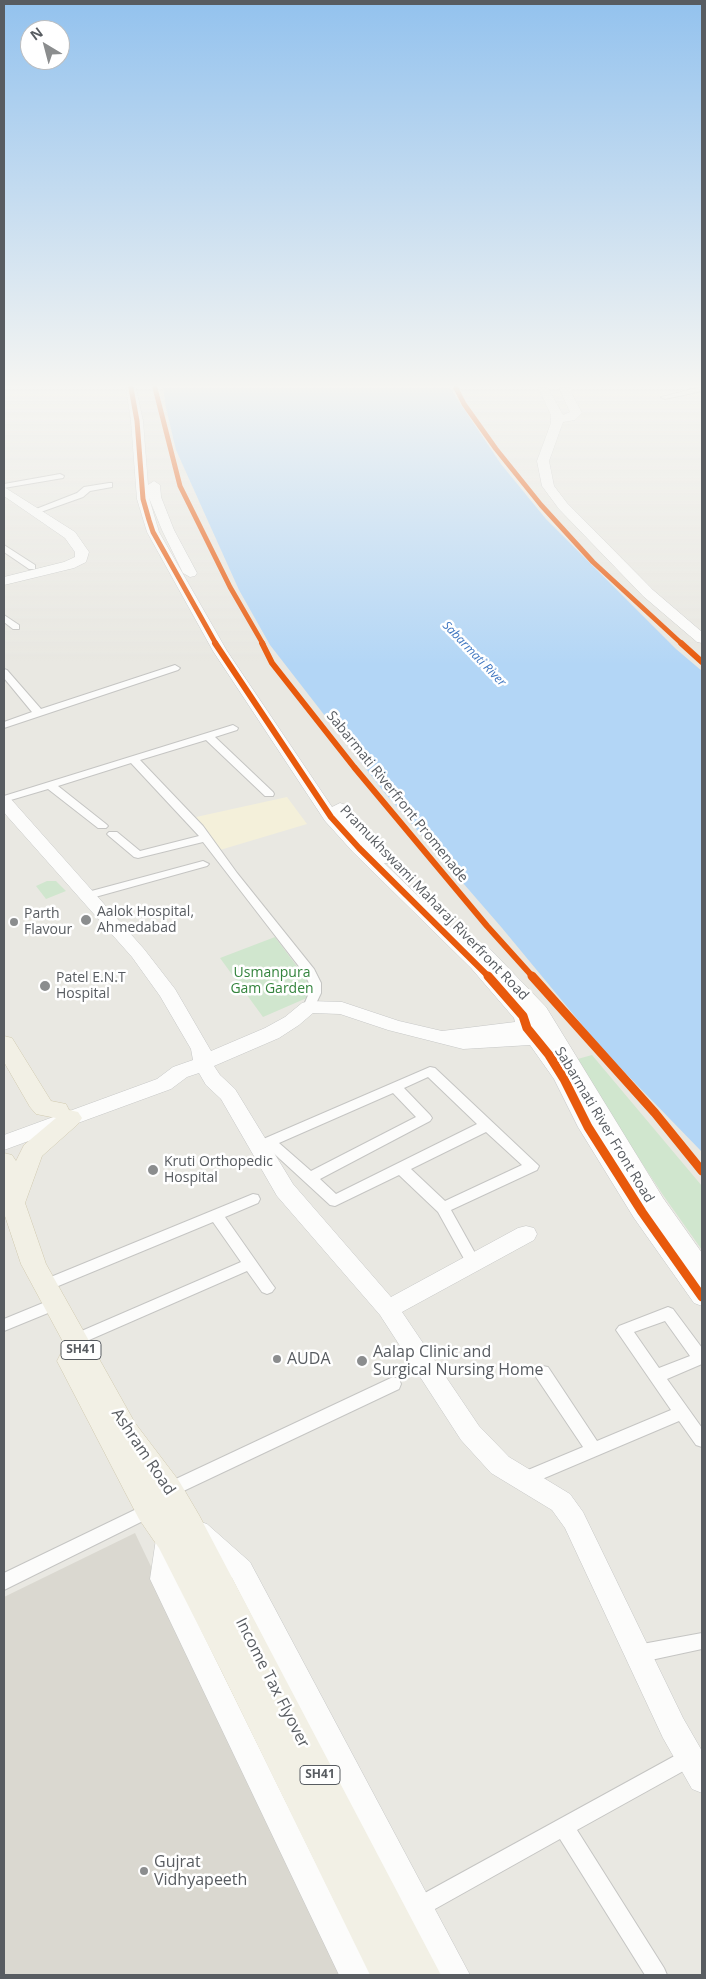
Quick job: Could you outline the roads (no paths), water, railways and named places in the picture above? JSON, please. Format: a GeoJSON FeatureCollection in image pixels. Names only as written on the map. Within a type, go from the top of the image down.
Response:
{"type":"FeatureCollection","features":[{"type":"Feature","properties":{"kind":"main road"},"geometry":{"type":"LineString","coordinates":[[555,480],[561,494],[656,591],[702,629]]}},
{"type":"Feature","properties":{"kind":"main road"},"geometry":{"type":"LineString","coordinates":[[4,1043],[44,1108],[64,1114],[32,1151],[8,1211]]}},
{"type":"Feature","properties":{"kind":"main road"},"geometry":{"type":"LineString","coordinates":[[180,1072],[203,1064],[265,1144]]}},
{"type":"Feature","properties":{"kind":"main road","name":"Ashram Road"},"geometry":{"type":"LineString","coordinates":[[4,1161],[8,1190],[8,1211],[21,1268],[75,1340],[124,1431],[169,1490],[179,1532]]}},
{"type":"Feature","properties":{"kind":"main road","name":"Ashram Road"},"geometry":{"type":"LineString","coordinates":[[44,1297],[149,1510],[179,1532]]}},
{"type":"Feature","properties":{"kind":"main road","name":"Income Tax Flyover"},"geometry":{"type":"LineString","coordinates":[[179,1532],[423,1975]]}},
{"type":"Feature","properties":{"kind":"main road","name":"Income Tax Flyover"},"geometry":{"type":"LineString","coordinates":[[204,1580],[327,1849],[389,1975]]}},
{"type":"Feature","properties":{"kind":"street"},"geometry":{"type":"LineString","coordinates":[[4,486],[36,480]]}},
{"type":"Feature","properties":{"kind":"street"},"geometry":{"type":"LineString","coordinates":[[142,480],[149,520],[157,538],[230,656]]}},
{"type":"Feature","properties":{"kind":"street","name":"Pramukhswami Maharaj Riverfront Road"},"geometry":{"type":"LineString","coordinates":[[154,480],[154,497],[168,530],[230,656],[267,705],[333,800],[381,852],[533,1004],[541,1031],[624,1150],[655,1204],[702,1270]]}},
{"type":"Feature","properties":{"kind":"street"},"geometry":{"type":"LineString","coordinates":[[547,480],[548,486],[563,506],[648,593],[702,639]]}},
{"type":"Feature","properties":{"kind":"street"},"geometry":{"type":"LineString","coordinates":[[35,511],[80,496],[88,489],[108,485]]}},
{"type":"Feature","properties":{"kind":"street"},"geometry":{"type":"LineString","coordinates":[[4,581],[69,565],[81,559],[82,552],[70,535],[35,511],[7,496]]}},
{"type":"Feature","properties":{"kind":"street"},"geometry":{"type":"LineString","coordinates":[[4,548],[32,567]]}},
{"type":"Feature","properties":{"kind":"street"},"geometry":{"type":"LineString","coordinates":[[4,618],[16,627]]}},
{"type":"Feature","properties":{"kind":"street"},"geometry":{"type":"LineString","coordinates":[[4,725],[175,668]]}},
{"type":"Feature","properties":{"kind":"street"},"geometry":{"type":"LineString","coordinates":[[4,673],[39,714]]}},
{"type":"Feature","properties":{"kind":"street"},"geometry":{"type":"LineString","coordinates":[[133,759],[206,838],[310,972],[315,983],[316,994],[309,1007],[292,1021],[272,1033],[203,1064],[200,1049],[168,993],[138,953],[88,895],[12,813],[4,800],[50,785],[133,759],[208,736],[233,728]]}},
{"type":"Feature","properties":{"kind":"street"},"geometry":{"type":"LineString","coordinates":[[208,736],[269,794]]}},
{"type":"Feature","properties":{"kind":"street"},"geometry":{"type":"LineString","coordinates":[[50,785],[102,826]]}},
{"type":"Feature","properties":{"kind":"street"},"geometry":{"type":"LineString","coordinates":[[113,834],[138,855],[206,838]]}},
{"type":"Feature","properties":{"kind":"street"},"geometry":{"type":"LineString","coordinates":[[88,895],[203,864]]}},
{"type":"Feature","properties":{"kind":"street","name":"Sabarmati River Front Road"},"geometry":{"type":"LineString","coordinates":[[309,1007],[342,1008],[396,1026],[463,1043],[541,1031],[588,1127],[642,1212],[702,1297]]}},
{"type":"Feature","properties":{"kind":"street"},"geometry":{"type":"LineString","coordinates":[[265,1144],[430,1071],[532,1166],[443,1208]]}},
{"type":"Feature","properties":{"kind":"street"},"geometry":{"type":"LineString","coordinates":[[4,1130],[164,1084],[180,1072]]}},
{"type":"Feature","properties":{"kind":"street"},"geometry":{"type":"LineString","coordinates":[[310,1178],[425,1118],[395,1087]]}},
{"type":"Feature","properties":{"kind":"street"},"geometry":{"type":"LineString","coordinates":[[4,1143],[64,1114]]}},
{"type":"Feature","properties":{"kind":"street"},"geometry":{"type":"LineString","coordinates":[[265,1144],[310,1178],[335,1201],[487,1125]]}},
{"type":"Feature","properties":{"kind":"street"},"geometry":{"type":"LineString","coordinates":[[265,1144],[285,1190],[388,1309],[470,1433],[500,1465],[561,1502],[574,1520],[637,1654],[689,1757],[702,1778]]}},
{"type":"Feature","properties":{"kind":"street"},"geometry":{"type":"LineString","coordinates":[[401,1168],[443,1208],[474,1262]]}},
{"type":"Feature","properties":{"kind":"street"},"geometry":{"type":"LineString","coordinates":[[4,1325],[44,1297],[253,1199]]}},
{"type":"Feature","properties":{"kind":"street"},"geometry":{"type":"LineString","coordinates":[[216,1215],[267,1288]]}},
{"type":"Feature","properties":{"kind":"street"},"geometry":{"type":"LineString","coordinates":[[388,1309],[526,1234]]}},
{"type":"Feature","properties":{"kind":"street"},"geometry":{"type":"LineString","coordinates":[[75,1340],[250,1264]]}},
{"type":"Feature","properties":{"kind":"street"},"geometry":{"type":"LineString","coordinates":[[657,1376],[701,1358],[668,1313],[624,1330],[702,1440]]}},
{"type":"Feature","properties":{"kind":"street"},"geometry":{"type":"LineString","coordinates":[[542,1372],[594,1450]]}},
{"type":"Feature","properties":{"kind":"street"},"geometry":{"type":"LineString","coordinates":[[169,1490],[393,1384]]}},
{"type":"Feature","properties":{"kind":"street"},"geometry":{"type":"LineString","coordinates":[[522,1480],[682,1413]]}},
{"type":"Feature","properties":{"kind":"street"},"geometry":{"type":"LineString","coordinates":[[4,1582],[149,1510]]}},
{"type":"Feature","properties":{"kind":"street"},"geometry":{"type":"LineString","coordinates":[[354,1975],[163,1578],[179,1532],[241,1570],[454,1975]]}},
{"type":"Feature","properties":{"kind":"street"},"geometry":{"type":"LineString","coordinates":[[637,1654],[702,1641]]}},
{"type":"Feature","properties":{"kind":"street"},"geometry":{"type":"LineString","coordinates":[[419,1907],[689,1757]]}},
{"type":"Feature","properties":{"kind":"street"},"geometry":{"type":"LineString","coordinates":[[564,1827],[657,1975]]}},
{"type":"Feature","properties":{"kind":"water","name":"Sabarmati River"},"geometry":{"type":"Polygon","coordinates":[[[190,480],[514,480],[546,519],[676,649],[702,671],[702,1152],[602,1049],[502,928],[384,792],[270,645],[239,590],[190,480]]]}},
{"type":"Feature","properties":{"kind":"place","name":"Aalok Hospital, Ahmedabad"},"geometry":{"type":"Point","coordinates":[86,920]}},
{"type":"Feature","properties":{"kind":"place","name":"Parth Flavour"},"geometry":{"type":"Point","coordinates":[14,922]}},
{"type":"Feature","properties":{"kind":"place","name":"Patel E.N.T Hospital"},"geometry":{"type":"Point","coordinates":[45,986]}},
{"type":"Feature","properties":{"kind":"place","name":"Kruti Orthopedic Hospital"},"geometry":{"type":"Point","coordinates":[153,1170]}},
{"type":"Feature","properties":{"kind":"place","name":"AUDA"},"geometry":{"type":"Point","coordinates":[277,1359]}},
{"type":"Feature","properties":{"kind":"place","name":"Aalap Clinic and Surgical Nursing Home"},"geometry":{"type":"Point","coordinates":[362,1361]}},
{"type":"Feature","properties":{"kind":"place","name":"Gujrat Vidhyapeeth"},"geometry":{"type":"Point","coordinates":[144,1871]}},
{"type":"Feature","properties":{"kind":"park label","name":"Usmanpura Gam Garden"},"geometry":{"type":"Point","coordinates":[272,982]}}]}
